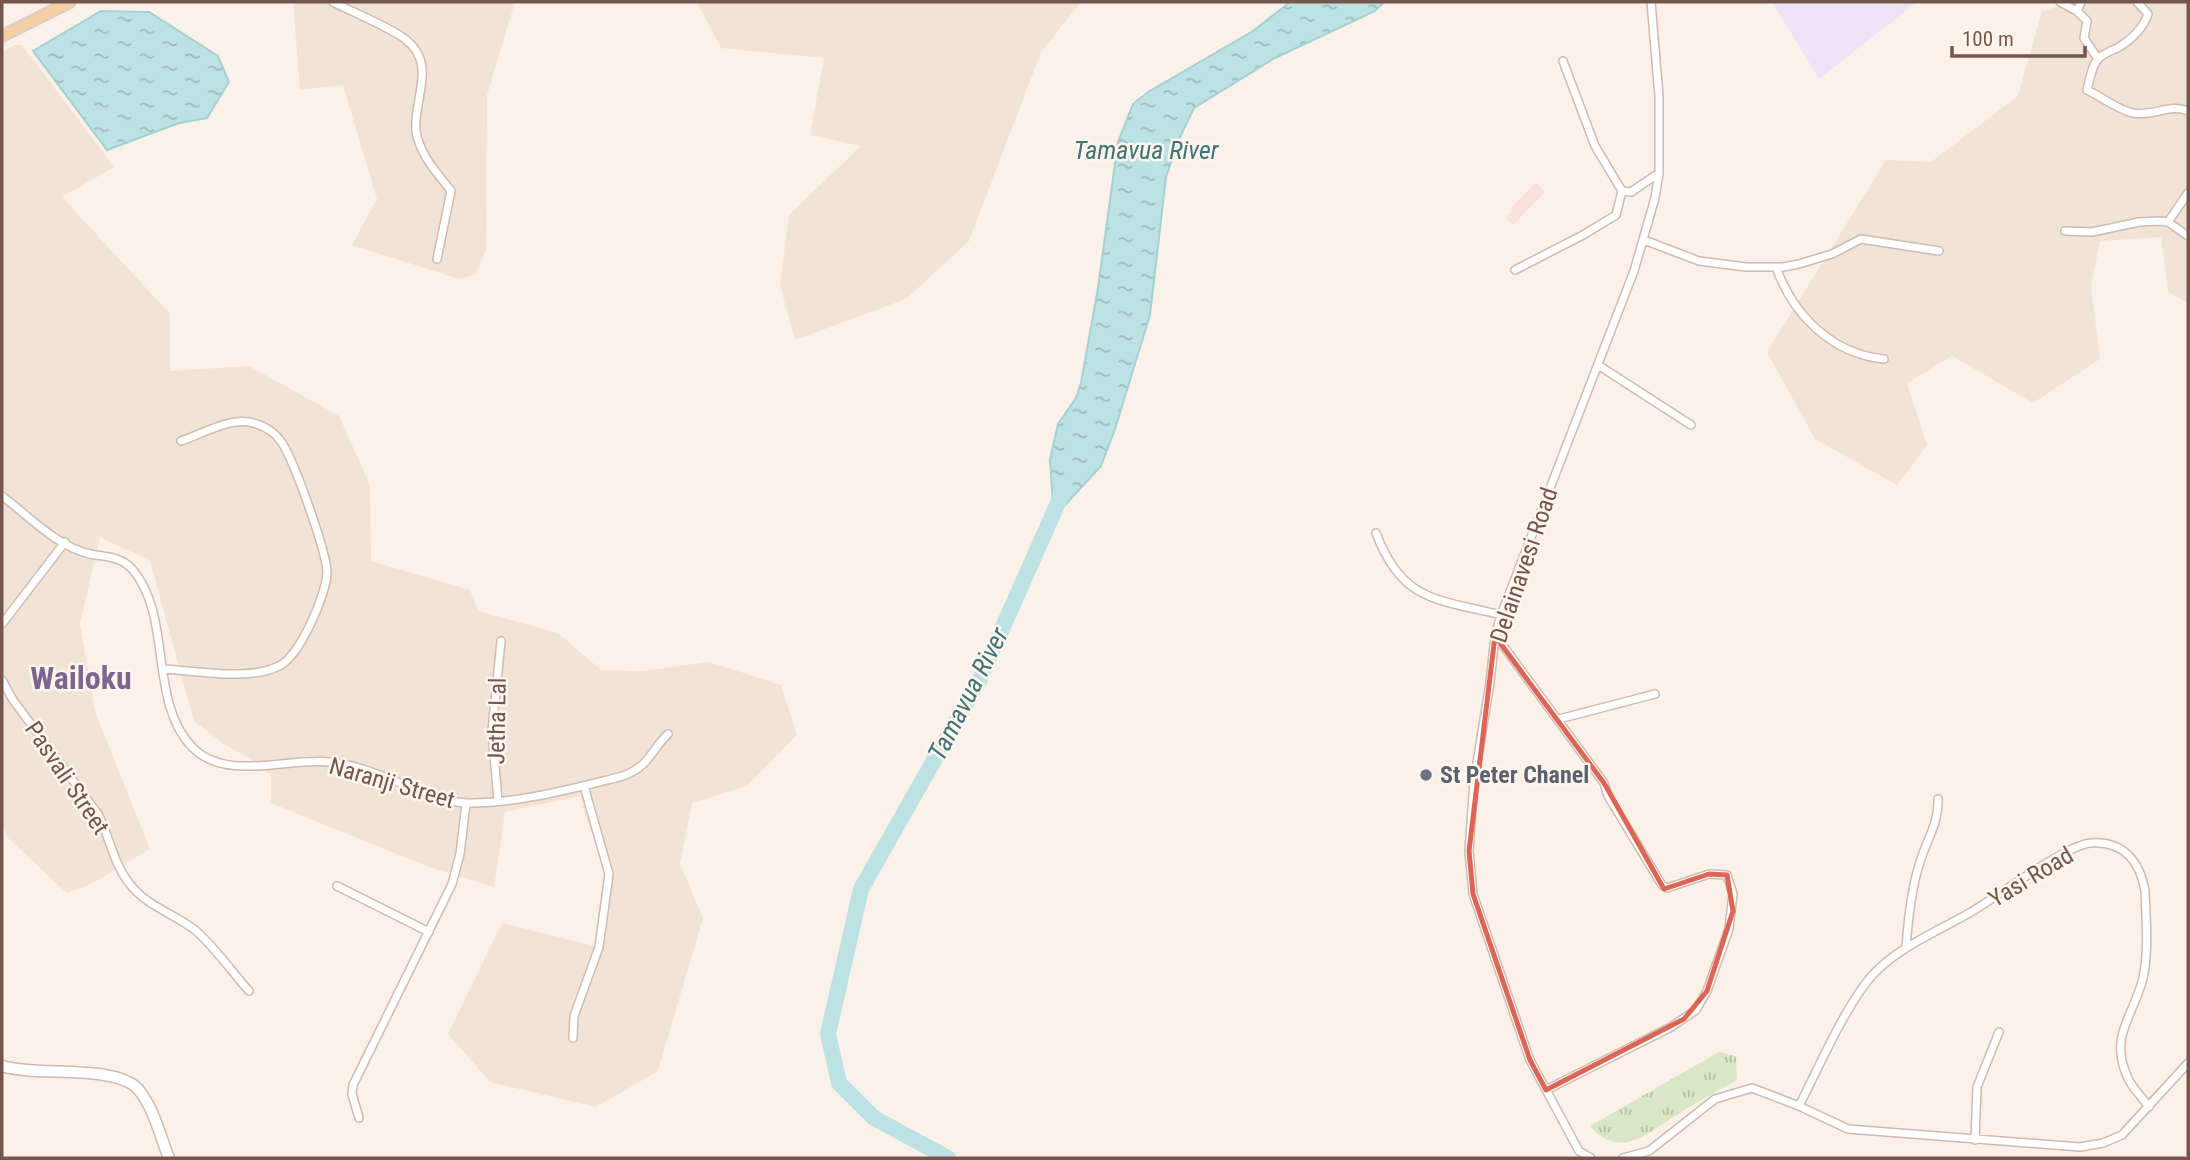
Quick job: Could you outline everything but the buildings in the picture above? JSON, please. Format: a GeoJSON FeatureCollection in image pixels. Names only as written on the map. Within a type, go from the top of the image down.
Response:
{"type":"FeatureCollection","features":[{"type":"Feature","properties":{"kind":"main road"},"geometry":{"type":"LineString","coordinates":[[2,36],[70,2]]}},
{"type":"Feature","properties":{"kind":"street"},"geometry":{"type":"LineString","coordinates":[[333,2],[407,40],[423,66],[416,132],[428,159],[451,191],[437,259]]}},
{"type":"Feature","properties":{"kind":"street","name":"Delainavesi Road"},"geometry":{"type":"LineString","coordinates":[[1591,1158],[1579,1151],[1530,1060],[1473,894],[1469,851],[1474,781],[1495,636],[1644,240],[1659,173],[1659,96],[1651,2]]}},
{"type":"Feature","properties":{"kind":"street"},"geometry":{"type":"LineString","coordinates":[[2060,2],[2077,11],[2087,21],[2084,38],[2098,59]]}},
{"type":"Feature","properties":{"kind":"street"},"geometry":{"type":"LineString","coordinates":[[2077,11],[2081,2]]}},
{"type":"Feature","properties":{"kind":"street"},"geometry":{"type":"LineString","coordinates":[[2137,2],[2148,13],[2140,30],[2121,46],[2098,59],[2087,90],[2131,113],[2152,114],[2180,107],[2188,111]]}},
{"type":"Feature","properties":{"kind":"street"},"geometry":{"type":"LineString","coordinates":[[1515,270],[1616,215],[1622,191],[1595,146],[1563,61]]}},
{"type":"Feature","properties":{"kind":"street"},"geometry":{"type":"LineString","coordinates":[[1622,191],[1632,192],[1659,173]]}},
{"type":"Feature","properties":{"kind":"street"},"geometry":{"type":"LineString","coordinates":[[2168,222],[2188,193]]}},
{"type":"Feature","properties":{"kind":"street"},"geometry":{"type":"LineString","coordinates":[[2065,231],[2092,232],[2139,222],[2168,222],[2188,236]]}},
{"type":"Feature","properties":{"kind":"street"},"geometry":{"type":"LineString","coordinates":[[1644,240],[1711,263],[1776,267],[1791,266],[1832,254],[1861,239],[1939,251]]}},
{"type":"Feature","properties":{"kind":"street"},"geometry":{"type":"LineString","coordinates":[[1776,267],[1788,298],[1811,324],[1829,338],[1857,353],[1884,359]]}},
{"type":"Feature","properties":{"kind":"street"},"geometry":{"type":"LineString","coordinates":[[1598,365],[1691,425]]}},
{"type":"Feature","properties":{"kind":"street"},"geometry":{"type":"LineString","coordinates":[[164,669],[244,674],[280,666],[299,644],[320,603],[327,577],[318,537],[290,457],[280,439],[264,427],[243,422],[224,424],[181,441]]}},
{"type":"Feature","properties":{"kind":"street","name":"Naranji Street"},"geometry":{"type":"LineString","coordinates":[[2,496],[36,524],[65,542],[90,554],[111,556],[134,571],[143,585],[152,610],[170,707],[184,738],[204,757],[220,763],[264,766],[329,762],[379,774],[449,802],[466,804],[584,786],[632,772],[652,757],[668,734]]}},
{"type":"Feature","properties":{"kind":"street"},"geometry":{"type":"LineString","coordinates":[[1376,533],[1385,556],[1405,582],[1420,593],[1501,615]]}},
{"type":"Feature","properties":{"kind":"street"},"geometry":{"type":"LineString","coordinates":[[2,624],[65,542]]}},
{"type":"Feature","properties":{"kind":"street"},"geometry":{"type":"LineString","coordinates":[[1495,636],[1604,783],[1608,796],[1662,885],[1667,888],[1709,874],[1727,875],[1733,894],[1729,929],[1707,991],[1696,1010],[1671,1027],[1546,1090]]}},
{"type":"Feature","properties":{"kind":"street","name":"Jetha Lal"},"geometry":{"type":"LineString","coordinates":[[498,801],[492,731],[501,641]]}},
{"type":"Feature","properties":{"kind":"street","name":"Pasvali Street"},"geometry":{"type":"LineString","coordinates":[[2,680],[13,700],[98,814],[122,874],[130,886],[141,897],[192,928],[249,991]]}},
{"type":"Feature","properties":{"kind":"street"},"geometry":{"type":"LineString","coordinates":[[1559,719],[1655,694]]}},
{"type":"Feature","properties":{"kind":"street"},"geometry":{"type":"LineString","coordinates":[[573,1038],[574,1016],[599,947],[609,874],[584,786]]}},
{"type":"Feature","properties":{"kind":"street"},"geometry":{"type":"LineString","coordinates":[[1906,948],[1912,898],[1920,862],[1938,815],[1938,799]]}},
{"type":"Feature","properties":{"kind":"street"},"geometry":{"type":"LineString","coordinates":[[359,1118],[352,1094],[355,1078],[452,884],[466,804]]}},
{"type":"Feature","properties":{"kind":"street","name":"Yasi Road"},"geometry":{"type":"LineString","coordinates":[[1799,1106],[1852,1003],[1870,978],[1906,948],[2090,843],[2123,851],[2134,859],[2143,879],[2143,979],[2124,1027],[2119,1049],[2127,1078],[2149,1107]]}},
{"type":"Feature","properties":{"kind":"street"},"geometry":{"type":"LineString","coordinates":[[337,886],[429,932]]}},
{"type":"Feature","properties":{"kind":"street"},"geometry":{"type":"LineString","coordinates":[[1975,1140],[1977,1087],[1999,1032]]}},
{"type":"Feature","properties":{"kind":"street"},"geometry":{"type":"LineString","coordinates":[[1623,1158],[1649,1151],[1715,1100],[1752,1088],[1848,1129],[2080,1147],[2103,1143],[2122,1135],[2188,1063]]}},
{"type":"Feature","properties":{"kind":"street"},"geometry":{"type":"LineString","coordinates":[[2,1066],[18,1071],[108,1074],[124,1079],[136,1088],[147,1103],[169,1158]]}},
{"type":"Feature","properties":{"kind":"highlighted area"},"geometry":{"type":"Polygon","coordinates":[[[1495,636],[1604,783],[1664,889],[1709,874],[1727,875],[1733,911],[1707,991],[1684,1019],[1546,1090],[1530,1060],[1473,894],[1469,851],[1495,636]]]}},
{"type":"Feature","properties":{"kind":"shaded area"},"geometry":{"type":"Polygon","coordinates":[[[293,2],[515,2],[487,95],[486,250],[475,275],[459,279],[352,245],[377,199],[343,85],[300,90],[293,2]]]}},
{"type":"Feature","properties":{"kind":"shaded area"},"geometry":{"type":"Polygon","coordinates":[[[697,2],[1081,2],[1041,52],[969,241],[906,299],[795,340],[780,285],[789,215],[861,146],[810,135],[824,58],[721,48],[697,2]]]}},
{"type":"Feature","properties":{"kind":"shaded area"},"geometry":{"type":"Polygon","coordinates":[[[1772,2],[1917,2],[1819,79],[1772,2]]]}},
{"type":"Feature","properties":{"kind":"shaded area"},"geometry":{"type":"Polygon","coordinates":[[[2063,2],[2188,2],[2188,303],[2168,292],[2161,237],[2100,241],[2091,286],[2100,359],[2033,403],[1952,356],[1907,383],[1927,445],[1897,485],[1815,439],[1767,352],[1886,160],[1931,162],[2018,96],[2042,11],[2060,6],[2063,2]]]}},
{"type":"Feature","properties":{"kind":"shaded area"},"geometry":{"type":"Polygon","coordinates":[[[15,45],[22,45],[114,167],[62,197],[170,314],[170,371],[249,366],[339,416],[370,485],[371,561],[470,590],[478,611],[558,633],[601,670],[642,671],[709,662],[781,685],[797,735],[747,786],[692,803],[680,864],[703,918],[658,1071],[596,1107],[490,1082],[448,1034],[502,923],[598,947],[608,874],[584,812],[581,796],[505,812],[494,887],[429,867],[271,803],[271,776],[259,764],[224,744],[194,721],[150,561],[100,537],[80,624],[95,711],[150,849],[91,884],[67,893],[8,838],[2,825],[2,52],[15,45]]]}},
{"type":"Feature","properties":{"kind":"shaded area"},"geometry":{"type":"Polygon","coordinates":[[[1536,182],[1545,192],[1513,225],[1505,218],[1536,182]]]}},
{"type":"Feature","properties":{"kind":"green space"},"geometry":{"type":"Polygon","coordinates":[[[1719,1052],[1736,1056],[1737,1080],[1646,1135],[1628,1142],[1617,1142],[1603,1137],[1590,1126],[1719,1052]]]}},
{"type":"Feature","properties":{"kind":"water","name":"Tamavua River"},"geometry":{"type":"Polygon","coordinates":[[[1290,2],[1384,2],[1375,11],[1275,58],[1194,108],[1166,177],[1150,315],[1115,429],[1101,466],[1054,517],[1050,460],[1058,424],[1076,398],[1081,383],[1098,288],[1118,142],[1133,104],[1148,92],[1253,31],[1290,2]]]}},
{"type":"Feature","properties":{"kind":"water"},"geometry":{"type":"Polygon","coordinates":[[[101,11],[149,12],[218,56],[229,82],[207,118],[179,123],[107,150],[33,51],[101,11]]]}},
{"type":"Feature","properties":{"kind":"waterway","name":"Tamavua River"},"geometry":{"type":"LineString","coordinates":[[948,1158],[874,1118],[839,1083],[828,1034],[861,889],[979,681],[1061,496]]}},
{"type":"Feature","properties":{"kind":"place","name":"St Peter Chanel"},"geometry":{"type":"Point","coordinates":[1426,775]}},
{"type":"Feature","properties":{"kind":"district","name":"Wailoku"},"geometry":{"type":"Point","coordinates":[81,678]}}]}
